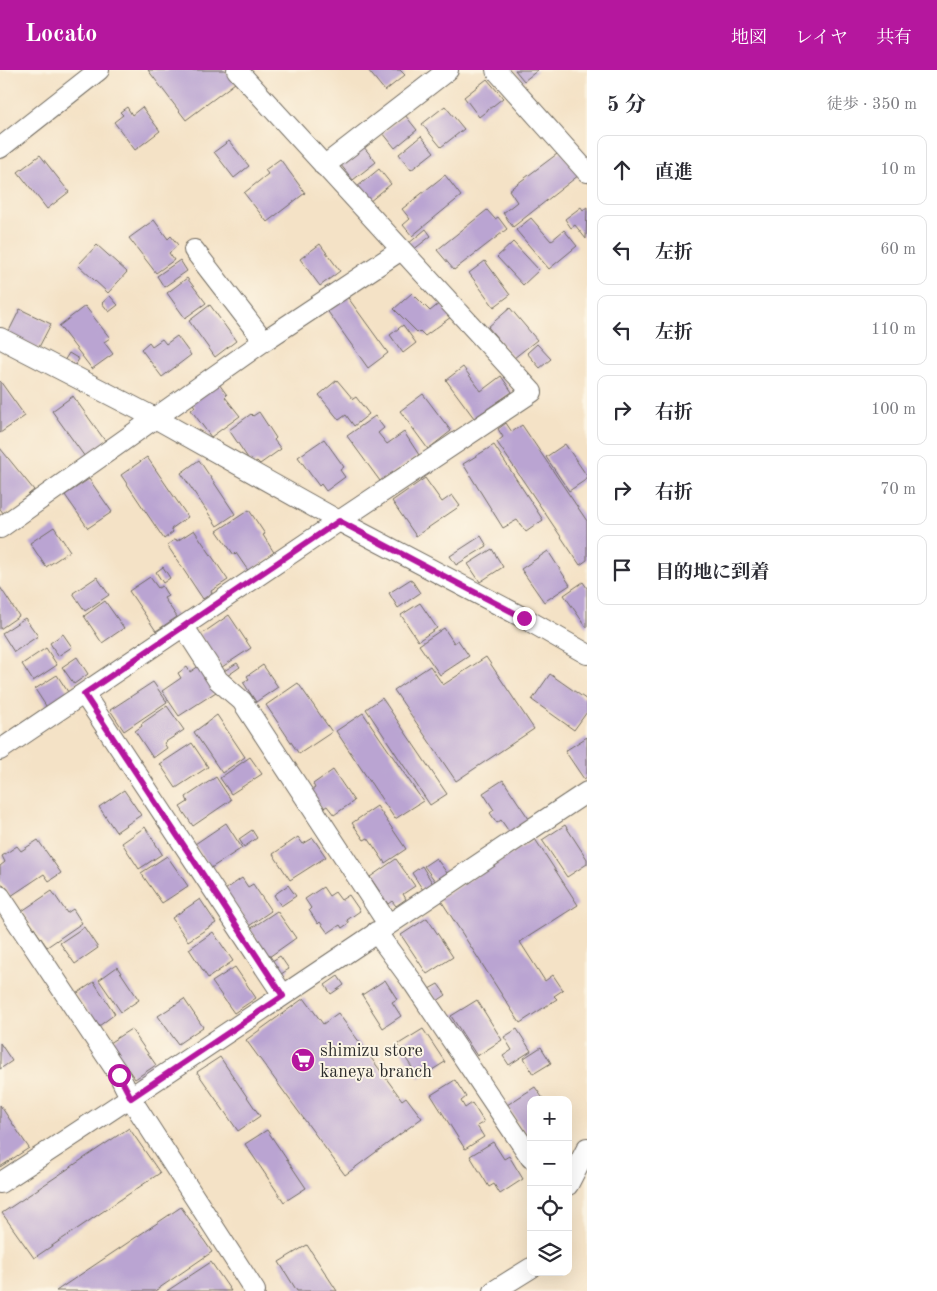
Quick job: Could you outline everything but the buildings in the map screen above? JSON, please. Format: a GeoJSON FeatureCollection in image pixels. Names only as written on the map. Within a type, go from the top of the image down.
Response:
{"type":"FeatureCollection","features":[{"type":"Feature","properties":{"kind":"street"},"geometry":{"type":"LineString","coordinates":[[0,148],[99,70]]}},
{"type":"Feature","properties":{"kind":"street"},"geometry":{"type":"LineString","coordinates":[[0,750],[532,392],[237,70]]}},
{"type":"Feature","properties":{"kind":"street"},"geometry":{"type":"LineString","coordinates":[[324,166],[448,70]]}},
{"type":"Feature","properties":{"kind":"street"},"geometry":{"type":"LineString","coordinates":[[496,70],[587,172]]}},
{"type":"Feature","properties":{"kind":"street"},"geometry":{"type":"LineString","coordinates":[[194,250],[264,341]]}},
{"type":"Feature","properties":{"kind":"street"},"geometry":{"type":"LineString","coordinates":[[0,528],[264,341],[401,250]]}},
{"type":"Feature","properties":{"kind":"street"},"geometry":{"type":"LineString","coordinates":[[0,338],[155,418],[339,521],[524,618],[587,654]]}},
{"type":"Feature","properties":{"kind":"street"},"geometry":{"type":"LineString","coordinates":[[184,626],[218,680],[242,701],[382,928],[414,984],[527,1152]]}},
{"type":"Feature","properties":{"kind":"street"},"geometry":{"type":"LineString","coordinates":[[84,694],[283,996]]}},
{"type":"Feature","properties":{"kind":"street"},"geometry":{"type":"LineString","coordinates":[[0,1184],[587,792]]}},
{"type":"Feature","properties":{"kind":"street"},"geometry":{"type":"LineString","coordinates":[[0,896],[119,1075],[131,1098],[255,1291]]}},
{"type":"Feature","properties":{"kind":"street"},"geometry":{"type":"LineString","coordinates":[[572,1180],[583,1168],[587,1148]]}},
{"type":"Feature","properties":{"kind":"street"},"geometry":{"type":"LineString","coordinates":[[494,1291],[527,1271]]}},
{"type":"Feature","properties":{"kind":"street"},"geometry":{"type":"LineString","coordinates":[[521,1291],[528,1276]]}},
{"type":"Feature","properties":{"kind":"place","name":"shimizu store kaneya branch"},"geometry":{"type":"Point","coordinates":[303,1060]}},
{"type":"Feature","properties":{"kind":"route"},"geometry":{"type":"LineString","coordinates":[[119,1075],[131,1098],[283,996],[84,694],[339,521],[524,618]]}}]}
